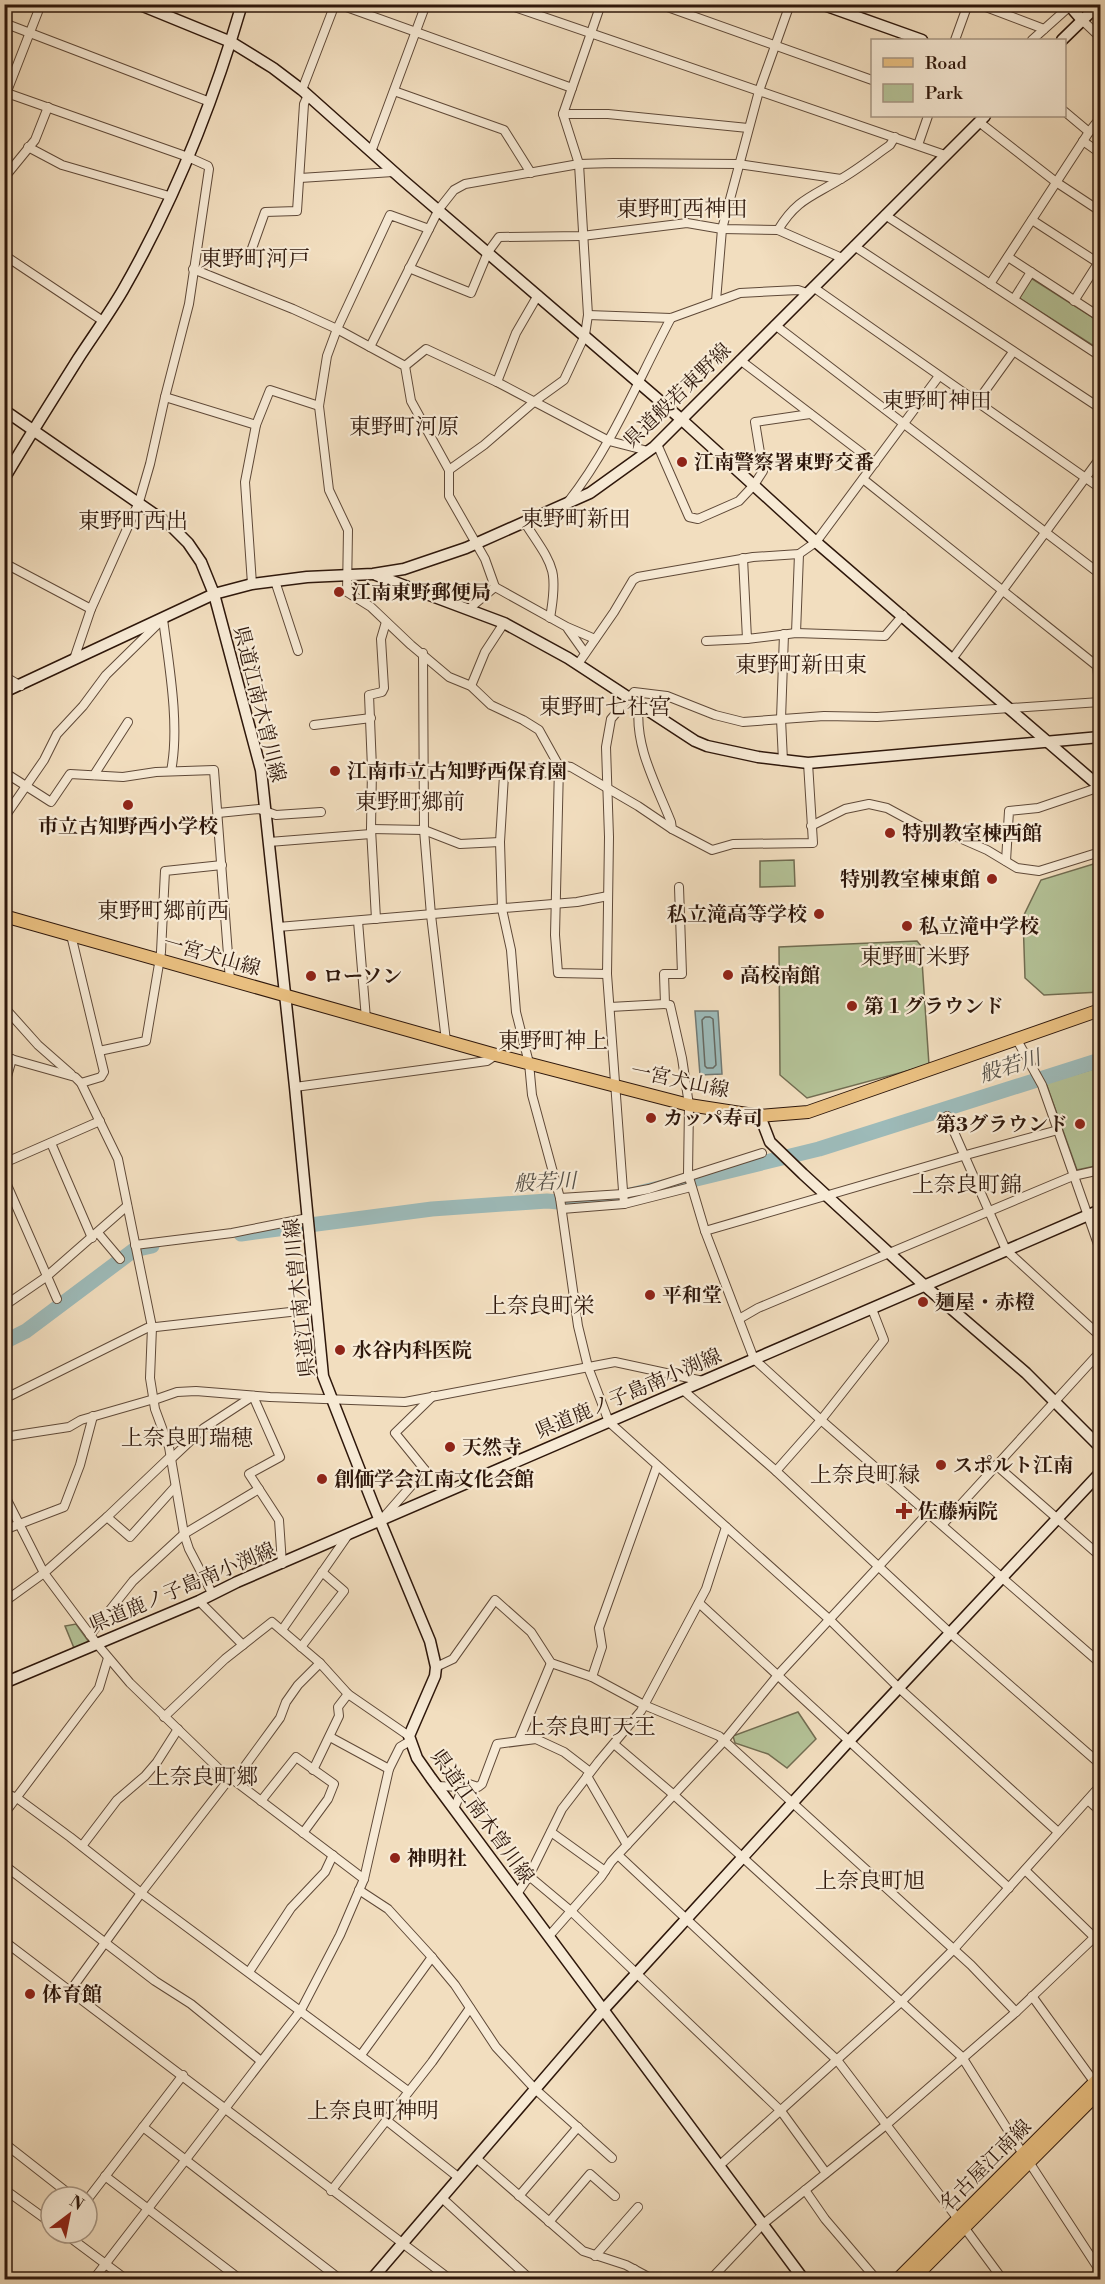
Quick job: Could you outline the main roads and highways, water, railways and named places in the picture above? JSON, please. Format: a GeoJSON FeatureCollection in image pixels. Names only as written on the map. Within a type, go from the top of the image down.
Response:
{"type":"FeatureCollection","features":[{"type":"Feature","properties":{"kind":"main road","name":"一宮犬山線"},"geometry":{"type":"LineString","coordinates":[[4,916],[529,1064],[689,1105],[760,1116],[808,1112],[1101,1010]]}},
{"type":"Feature","properties":{"kind":"main road","name":"名古屋江南線"},"geometry":{"type":"LineString","coordinates":[[897,2280],[961,2223],[1099,2087]]}},
{"type":"Feature","properties":{"kind":"main road","name":"名古屋江南線"},"geometry":{"type":"LineString","coordinates":[[912,2280],[961,2223]]}},
{"type":"Feature","properties":{"kind":"water"},"geometry":{"type":"Polygon","coordinates":[[[695,1011],[718,1011],[722,1074],[700,1075],[695,1011]]]}},
{"type":"Feature","properties":{"kind":"waterway","name":"般若川"},"geometry":{"type":"LineString","coordinates":[[241,1234],[432,1209],[614,1199],[819,1149],[1100,1060]]}},
{"type":"Feature","properties":{"kind":"waterway","name":"般若川"},"geometry":{"type":"LineString","coordinates":[[4,1342],[26,1331],[134,1250],[152,1246]]}},
{"type":"Feature","properties":{"kind":"place","name":"江南警察署東野交番"},"geometry":{"type":"Point","coordinates":[682,462]}},
{"type":"Feature","properties":{"kind":"place","name":"江南東野郵便局"},"geometry":{"type":"Point","coordinates":[339,592]}},
{"type":"Feature","properties":{"kind":"place","name":"江南市立古知野西保育園"},"geometry":{"type":"Point","coordinates":[335,771]}},
{"type":"Feature","properties":{"kind":"place","name":"市立古知野西小学校"},"geometry":{"type":"Point","coordinates":[128,805]}},
{"type":"Feature","properties":{"kind":"place","name":"特別教室棟西館"},"geometry":{"type":"Point","coordinates":[890,833]}},
{"type":"Feature","properties":{"kind":"place","name":"特別教室棟東館"},"geometry":{"type":"Point","coordinates":[992,879]}},
{"type":"Feature","properties":{"kind":"place","name":"私立滝高等学校"},"geometry":{"type":"Point","coordinates":[819,914]}},
{"type":"Feature","properties":{"kind":"place","name":"私立滝中学校"},"geometry":{"type":"Point","coordinates":[907,926]}},
{"type":"Feature","properties":{"kind":"place","name":"高校南館"},"geometry":{"type":"Point","coordinates":[728,975]}},
{"type":"Feature","properties":{"kind":"place","name":"ローソン"},"geometry":{"type":"Point","coordinates":[311,976]}},
{"type":"Feature","properties":{"kind":"place","name":"第１グラウンド"},"geometry":{"type":"Point","coordinates":[852,1006]}},
{"type":"Feature","properties":{"kind":"place","name":"カッパ寿司"},"geometry":{"type":"Point","coordinates":[651,1118]}},
{"type":"Feature","properties":{"kind":"place","name":"第3グラウンド"},"geometry":{"type":"Point","coordinates":[1080,1124]}},
{"type":"Feature","properties":{"kind":"place","name":"平和堂"},"geometry":{"type":"Point","coordinates":[650,1295]}},
{"type":"Feature","properties":{"kind":"place","name":"麺屋・赤橙"},"geometry":{"type":"Point","coordinates":[923,1302]}},
{"type":"Feature","properties":{"kind":"place","name":"水谷内科医院"},"geometry":{"type":"Point","coordinates":[340,1350]}},
{"type":"Feature","properties":{"kind":"place","name":"天然寺"},"geometry":{"type":"Point","coordinates":[450,1447]}},
{"type":"Feature","properties":{"kind":"place","name":"スポルト江南"},"geometry":{"type":"Point","coordinates":[941,1465]}},
{"type":"Feature","properties":{"kind":"place","name":"創価学会江南文化会館"},"geometry":{"type":"Point","coordinates":[322,1479]}},
{"type":"Feature","properties":{"kind":"place","name":"佐藤病院"},"geometry":{"type":"Point","coordinates":[904,1511]}},
{"type":"Feature","properties":{"kind":"place","name":"神明社"},"geometry":{"type":"Point","coordinates":[395,1858]}},
{"type":"Feature","properties":{"kind":"place","name":"体育館"},"geometry":{"type":"Point","coordinates":[30,1994]}},
{"type":"Feature","properties":{"kind":"district","name":"東野町西神田"},"geometry":{"type":"Point","coordinates":[682,208]}},
{"type":"Feature","properties":{"kind":"district","name":"東野町河戸"},"geometry":{"type":"Point","coordinates":[255,258]}},
{"type":"Feature","properties":{"kind":"district","name":"東野町神田"},"geometry":{"type":"Point","coordinates":[937,400]}},
{"type":"Feature","properties":{"kind":"district","name":"東野町河原"},"geometry":{"type":"Point","coordinates":[404,426]}},
{"type":"Feature","properties":{"kind":"district","name":"東野町新田"},"geometry":{"type":"Point","coordinates":[576,518]}},
{"type":"Feature","properties":{"kind":"district","name":"東野町西出"},"geometry":{"type":"Point","coordinates":[133,520]}},
{"type":"Feature","properties":{"kind":"district","name":"東野町新田東"},"geometry":{"type":"Point","coordinates":[801,664]}},
{"type":"Feature","properties":{"kind":"district","name":"東野町七社宮"},"geometry":{"type":"Point","coordinates":[605,706]}},
{"type":"Feature","properties":{"kind":"district","name":"東野町郷前"},"geometry":{"type":"Point","coordinates":[410,801]}},
{"type":"Feature","properties":{"kind":"district","name":"東野町郷前西"},"geometry":{"type":"Point","coordinates":[163,910]}},
{"type":"Feature","properties":{"kind":"district","name":"東野町米野"},"geometry":{"type":"Point","coordinates":[915,956]}},
{"type":"Feature","properties":{"kind":"district","name":"東野町神上"},"geometry":{"type":"Point","coordinates":[553,1040]}},
{"type":"Feature","properties":{"kind":"district","name":"上奈良町錦"},"geometry":{"type":"Point","coordinates":[967,1184]}},
{"type":"Feature","properties":{"kind":"district","name":"上奈良町栄"},"geometry":{"type":"Point","coordinates":[540,1305]}},
{"type":"Feature","properties":{"kind":"district","name":"上奈良町瑞穂"},"geometry":{"type":"Point","coordinates":[187,1437]}},
{"type":"Feature","properties":{"kind":"district","name":"上奈良町緑"},"geometry":{"type":"Point","coordinates":[865,1474]}},
{"type":"Feature","properties":{"kind":"district","name":"上奈良町天王"},"geometry":{"type":"Point","coordinates":[590,1726]}},
{"type":"Feature","properties":{"kind":"district","name":"上奈良町郷"},"geometry":{"type":"Point","coordinates":[203,1776]}},
{"type":"Feature","properties":{"kind":"district","name":"上奈良町旭"},"geometry":{"type":"Point","coordinates":[870,1880]}},
{"type":"Feature","properties":{"kind":"district","name":"上奈良町神明"},"geometry":{"type":"Point","coordinates":[373,2110]}}]}
